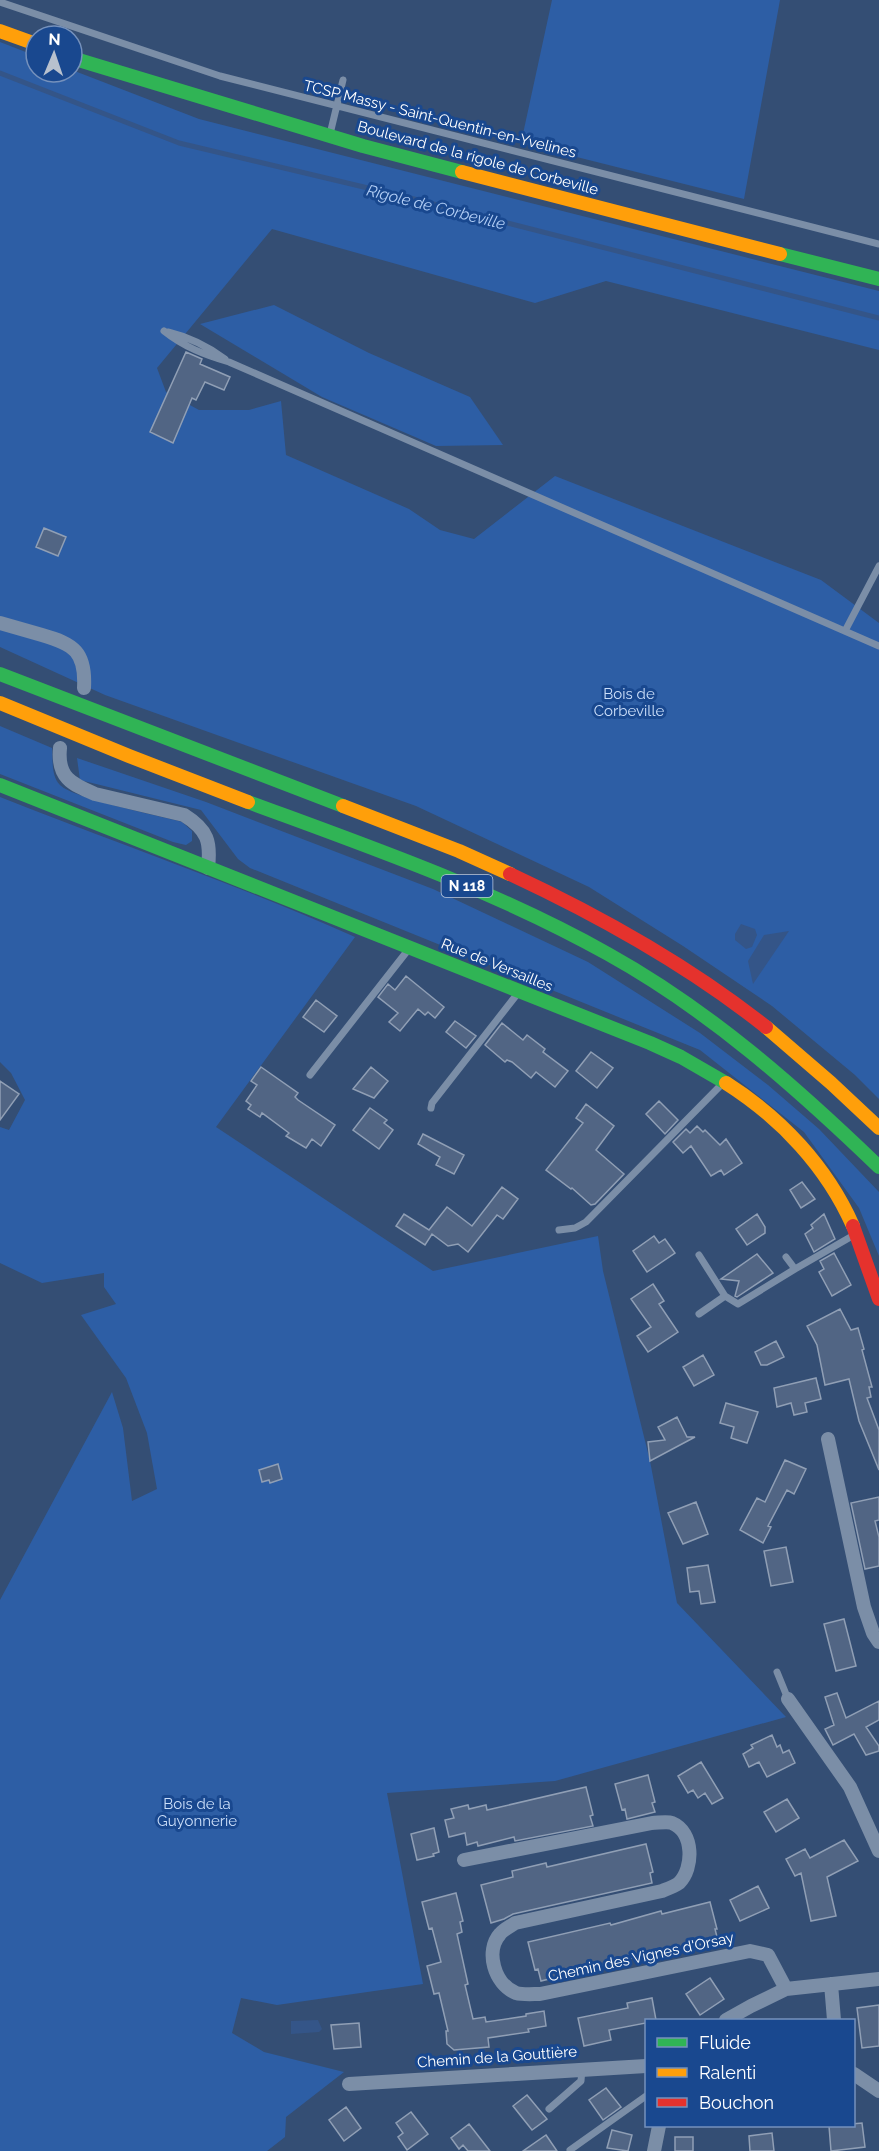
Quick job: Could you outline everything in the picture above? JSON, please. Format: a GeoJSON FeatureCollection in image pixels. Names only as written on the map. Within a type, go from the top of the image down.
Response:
{"type":"FeatureCollection","features":[{"type":"Feature","properties":{"kind":"main road"},"geometry":{"type":"LineString","coordinates":[[0,31],[24,40]]}},
{"type":"Feature","properties":{"kind":"main road","name":"Boulevard de la rigole de Corbeville"},"geometry":{"type":"LineString","coordinates":[[84,62],[219,105],[330,136],[879,279]]}},
{"type":"Feature","properties":{"kind":"main road","name":"N 118"},"geometry":{"type":"LineString","coordinates":[[0,674],[459,851],[518,877],[583,910],[674,962],[737,1005],[822,1076],[879,1128]]}},
{"type":"Feature","properties":{"kind":"main road","name":"N 118"},"geometry":{"type":"LineString","coordinates":[[0,703],[69,733],[444,876],[567,931],[663,987],[723,1029],[837,1125],[879,1167]]}},
{"type":"Feature","properties":{"kind":"main road","name":"Rue de Versailles"},"geometry":{"type":"LineString","coordinates":[[0,785],[674,1053],[725,1080],[762,1108],[794,1139],[832,1187],[856,1234],[879,1299]]}},
{"type":"Feature","properties":{"kind":"street"},"geometry":{"type":"LineString","coordinates":[[0,624],[71,645],[81,660],[85,674],[84,688]]}},
{"type":"Feature","properties":{"kind":"street"},"geometry":{"type":"LineString","coordinates":[[60,748],[59,766],[65,777],[82,789],[184,815],[194,821],[208,839],[211,849],[208,868]]}},
{"type":"Feature","properties":{"kind":"street"},"geometry":{"type":"LineString","coordinates":[[828,1439],[864,1607],[873,1633],[879,1642]]}},
{"type":"Feature","properties":{"kind":"street"},"geometry":{"type":"LineString","coordinates":[[788,1699],[850,1787],[879,1851]]}},
{"type":"Feature","properties":{"kind":"street","name":"Chemin des Vignes d'Orsay"},"geometry":{"type":"LineString","coordinates":[[464,1860],[652,1823],[672,1823],[684,1833],[690,1849],[689,1866],[679,1883],[662,1891],[516,1923],[500,1933],[491,1948],[493,1964],[501,1980],[516,1992],[540,1994],[750,1951],[768,1955],[786,1989]]}},
{"type":"Feature","properties":{"kind":"street"},"geometry":{"type":"LineString","coordinates":[[728,2019],[786,1989],[879,1979]]}},
{"type":"Feature","properties":{"kind":"street"},"geometry":{"type":"LineString","coordinates":[[831,1984],[834,2019]]}},
{"type":"Feature","properties":{"kind":"street","name":"Chemin de la Gouttière"},"geometry":{"type":"LineString","coordinates":[[349,2084],[582,2068],[645,2066]]}},
{"type":"Feature","properties":{"kind":"street"},"geometry":{"type":"LineString","coordinates":[[855,2075],[879,2091]]}},
{"type":"Feature","properties":{"kind":"street"},"geometry":{"type":"LineString","coordinates":[[654,2151],[659,2127]]}},
{"type":"Feature","properties":{"kind":"lane","name":"TCSP Massy - Saint-Quentin-en-Yvelines"},"geometry":{"type":"LineString","coordinates":[[0,2],[220,76],[879,244]]}},
{"type":"Feature","properties":{"kind":"lane"},"geometry":{"type":"LineString","coordinates":[[330,136],[343,80]]}},
{"type":"Feature","properties":{"kind":"lane"},"geometry":{"type":"LineString","coordinates":[[229,362],[207,346],[181,335],[164,331],[179,343],[203,355],[229,362],[879,646]]}},
{"type":"Feature","properties":{"kind":"lane"},"geometry":{"type":"LineString","coordinates":[[845,631],[879,566]]}},
{"type":"Feature","properties":{"kind":"lane"},"geometry":{"type":"LineString","coordinates":[[310,1075],[410,948]]}},
{"type":"Feature","properties":{"kind":"lane"},"geometry":{"type":"LineString","coordinates":[[431,1108],[432,1103],[519,991]]}},
{"type":"Feature","properties":{"kind":"lane"},"geometry":{"type":"LineString","coordinates":[[559,1230],[586,1222],[725,1080]]}},
{"type":"Feature","properties":{"kind":"lane"},"geometry":{"type":"LineString","coordinates":[[699,1255],[725,1296],[738,1304],[856,1234]]}},
{"type":"Feature","properties":{"kind":"lane"},"geometry":{"type":"LineString","coordinates":[[786,1257],[795,1269]]}},
{"type":"Feature","properties":{"kind":"lane"},"geometry":{"type":"LineString","coordinates":[[699,1314],[725,1296]]}},
{"type":"Feature","properties":{"kind":"lane"},"geometry":{"type":"LineString","coordinates":[[777,1672],[788,1699]]}},
{"type":"Feature","properties":{"kind":"lane"},"geometry":{"type":"LineString","coordinates":[[549,2109],[581,2081],[582,2068]]}},
{"type":"Feature","properties":{"kind":"lane"},"geometry":{"type":"LineString","coordinates":[[570,2150],[645,2097]]}},
{"type":"Feature","properties":{"kind":"green space"},"geometry":{"type":"Polygon","coordinates":[[[552,0],[780,0],[744,199],[521,143],[552,0]]]}},
{"type":"Feature","properties":{"kind":"green space","name":"Bois de Corbeville"},"geometry":{"type":"Polygon","coordinates":[[[0,42],[24,51],[24,84],[84,84],[84,75],[199,119],[879,291],[879,350],[606,281],[535,303],[272,229],[157,368],[166,392],[199,410],[249,410],[281,401],[286,455],[409,509],[440,530],[474,539],[555,476],[821,580],[879,623],[879,1099],[855,1075],[772,1006],[589,887],[416,806],[105,695],[0,647],[0,42]]]}},
{"type":"Feature","properties":{"kind":"green space"},"geometry":{"type":"Polygon","coordinates":[[[274,305],[369,353],[470,397],[503,445],[436,446],[322,397],[200,324],[274,305]]]}},
{"type":"Feature","properties":{"kind":"green space"},"geometry":{"type":"Polygon","coordinates":[[[0,726],[52,748],[55,777],[60,785],[68,790],[98,801],[182,822],[192,831],[192,841],[186,845],[173,842],[0,774],[0,726]]]}},
{"type":"Feature","properties":{"kind":"green space"},"geometry":{"type":"Polygon","coordinates":[[[77,758],[206,802],[433,889],[588,962],[700,1033],[768,1085],[819,1129],[879,1192],[879,1256],[859,1208],[804,1132],[700,1050],[250,868],[238,859],[201,810],[80,780],[77,758]]]}},
{"type":"Feature","properties":{"kind":"green space","name":"Bois de la Guyonnerie"},"geometry":{"type":"Polygon","coordinates":[[[0,797],[223,882],[355,937],[216,1127],[433,1271],[598,1236],[603,1271],[650,1461],[677,1603],[786,1717],[555,1781],[387,1793],[423,1984],[277,2005],[241,1998],[232,2033],[264,2052],[344,2072],[286,2117],[285,2137],[267,2151],[0,2151],[0,1600],[112,1392],[123,1428],[132,1501],[157,1489],[147,1433],[126,1378],[81,1315],[116,1304],[104,1287],[104,1273],[42,1283],[0,1263],[0,1127],[9,1130],[25,1100],[11,1073],[0,1062],[0,797]]]}},
{"type":"Feature","properties":{"kind":"shaded area"},"geometry":{"type":"Polygon","coordinates":[[[741,924],[755,929],[757,935],[752,947],[746,949],[735,940],[735,934],[741,924]]]}},
{"type":"Feature","properties":{"kind":"shaded area"},"geometry":{"type":"Polygon","coordinates":[[[789,931],[753,984],[748,961],[764,935],[789,931]]]}},
{"type":"Feature","properties":{"kind":"shaded area"},"geometry":{"type":"Polygon","coordinates":[[[318,2020],[322,2029],[319,2032],[291,2034],[291,2021],[318,2020]]]}},
{"type":"Feature","properties":{"kind":"building"},"geometry":{"type":"Polygon","coordinates":[[[186,352],[202,359],[200,364],[230,377],[224,390],[205,382],[196,400],[192,398],[173,443],[150,432],[186,352]]]}},
{"type":"Feature","properties":{"kind":"building"},"geometry":{"type":"Polygon","coordinates":[[[44,528],[66,537],[58,556],[36,547],[44,528]]]}},
{"type":"Feature","properties":{"kind":"building"},"geometry":{"type":"Polygon","coordinates":[[[406,976],[444,1007],[435,1018],[428,1012],[425,1015],[418,1009],[400,1031],[389,1022],[398,1013],[378,997],[388,984],[395,990],[406,976]]]}},
{"type":"Feature","properties":{"kind":"building"},"geometry":{"type":"Polygon","coordinates":[[[316,1000],[337,1016],[324,1032],[303,1017],[316,1000]]]}},
{"type":"Feature","properties":{"kind":"building"},"geometry":{"type":"Polygon","coordinates":[[[455,1021],[476,1036],[466,1048],[446,1032],[455,1021]]]}},
{"type":"Feature","properties":{"kind":"building"},"geometry":{"type":"Polygon","coordinates":[[[502,1023],[523,1040],[527,1035],[545,1049],[543,1052],[568,1071],[555,1087],[536,1072],[531,1078],[512,1062],[507,1060],[505,1062],[485,1045],[502,1023]]]}},
{"type":"Feature","properties":{"kind":"building"},"geometry":{"type":"Polygon","coordinates":[[[591,1052],[613,1068],[597,1088],[576,1071],[591,1052]]]}},
{"type":"Feature","properties":{"kind":"building"},"geometry":{"type":"Polygon","coordinates":[[[261,1067],[298,1093],[295,1097],[298,1100],[335,1125],[321,1146],[312,1139],[306,1148],[286,1136],[289,1133],[262,1113],[260,1117],[248,1109],[251,1105],[246,1101],[257,1085],[251,1081],[261,1067]]]}},
{"type":"Feature","properties":{"kind":"building"},"geometry":{"type":"Polygon","coordinates":[[[371,1067],[388,1081],[374,1098],[353,1089],[371,1067]]]}},
{"type":"Feature","properties":{"kind":"building"},"geometry":{"type":"Polygon","coordinates":[[[0,1081],[19,1094],[0,1120],[0,1081]]]}},
{"type":"Feature","properties":{"kind":"building"},"geometry":{"type":"Polygon","coordinates":[[[659,1101],[678,1120],[665,1134],[646,1114],[659,1101]]]}},
{"type":"Feature","properties":{"kind":"building"},"geometry":{"type":"Polygon","coordinates":[[[586,1104],[614,1126],[596,1150],[624,1174],[595,1204],[591,1205],[546,1170],[583,1123],[576,1118],[586,1104]]]}},
{"type":"Feature","properties":{"kind":"building"},"geometry":{"type":"Polygon","coordinates":[[[370,1108],[387,1120],[384,1123],[393,1130],[379,1149],[353,1130],[370,1108]]]}},
{"type":"Feature","properties":{"kind":"building"},"geometry":{"type":"Polygon","coordinates":[[[697,1126],[703,1132],[705,1130],[720,1145],[726,1139],[742,1163],[724,1175],[721,1170],[711,1176],[691,1146],[683,1153],[673,1142],[686,1129],[690,1133],[697,1126]]]}},
{"type":"Feature","properties":{"kind":"building"},"geometry":{"type":"Polygon","coordinates":[[[423,1134],[464,1155],[454,1174],[436,1165],[440,1157],[418,1144],[423,1134]]]}},
{"type":"Feature","properties":{"kind":"building"},"geometry":{"type":"Polygon","coordinates":[[[802,1182],[815,1199],[801,1208],[790,1190],[802,1182]]]}},
{"type":"Feature","properties":{"kind":"building"},"geometry":{"type":"Polygon","coordinates":[[[502,1187],[518,1199],[503,1219],[497,1215],[468,1252],[458,1244],[448,1246],[432,1234],[425,1245],[396,1226],[404,1214],[429,1230],[447,1207],[472,1226],[502,1187]]]}},
{"type":"Feature","properties":{"kind":"building"},"geometry":{"type":"Polygon","coordinates":[[[757,1214],[765,1227],[765,1233],[747,1245],[736,1229],[757,1214]]]}},
{"type":"Feature","properties":{"kind":"building"},"geometry":{"type":"Polygon","coordinates":[[[824,1214],[835,1239],[814,1252],[805,1234],[813,1228],[811,1225],[824,1214]]]}},
{"type":"Feature","properties":{"kind":"building"},"geometry":{"type":"Polygon","coordinates":[[[654,1236],[659,1243],[665,1239],[675,1253],[647,1272],[633,1251],[654,1236]]]}},
{"type":"Feature","properties":{"kind":"building"},"geometry":{"type":"Polygon","coordinates":[[[834,1253],[851,1285],[832,1296],[819,1272],[824,1269],[820,1261],[834,1253]]]}},
{"type":"Feature","properties":{"kind":"building"},"geometry":{"type":"Polygon","coordinates":[[[757,1254],[773,1273],[737,1297],[735,1296],[739,1281],[721,1279],[757,1254]]]}},
{"type":"Feature","properties":{"kind":"building"},"geometry":{"type":"Polygon","coordinates":[[[653,1284],[664,1301],[659,1304],[678,1332],[648,1352],[637,1336],[651,1327],[631,1299],[653,1284]]]}},
{"type":"Feature","properties":{"kind":"building"},"geometry":{"type":"Polygon","coordinates":[[[840,1309],[851,1330],[858,1328],[864,1349],[862,1350],[872,1387],[869,1387],[871,1397],[867,1398],[879,1430],[879,1470],[859,1421],[849,1379],[825,1385],[817,1345],[807,1326],[840,1309]]]}},
{"type":"Feature","properties":{"kind":"building"},"geometry":{"type":"Polygon","coordinates":[[[776,1341],[784,1357],[767,1365],[761,1365],[755,1352],[776,1341]]]}},
{"type":"Feature","properties":{"kind":"building"},"geometry":{"type":"Polygon","coordinates":[[[703,1355],[714,1375],[694,1386],[683,1367],[703,1355]]]}},
{"type":"Feature","properties":{"kind":"building"},"geometry":{"type":"Polygon","coordinates":[[[816,1378],[821,1399],[805,1403],[807,1412],[794,1415],[791,1403],[777,1407],[774,1388],[816,1378]]]}},
{"type":"Feature","properties":{"kind":"building"},"geometry":{"type":"Polygon","coordinates":[[[726,1403],[758,1412],[747,1443],[731,1438],[734,1427],[720,1423],[726,1403]]]}},
{"type":"Feature","properties":{"kind":"building"},"geometry":{"type":"Polygon","coordinates":[[[677,1417],[687,1437],[695,1437],[650,1461],[648,1442],[665,1440],[658,1427],[677,1417]]]}},
{"type":"Feature","properties":{"kind":"building"},"geometry":{"type":"Polygon","coordinates":[[[785,1460],[806,1469],[794,1494],[787,1490],[768,1526],[771,1527],[763,1543],[740,1530],[757,1498],[765,1502],[785,1460]]]}},
{"type":"Feature","properties":{"kind":"building"},"geometry":{"type":"Polygon","coordinates":[[[278,1464],[282,1479],[270,1483],[269,1480],[262,1482],[259,1470],[278,1464]]]}},
{"type":"Feature","properties":{"kind":"building"},"geometry":{"type":"Polygon","coordinates":[[[879,1497],[879,1520],[875,1521],[879,1537],[879,1566],[865,1569],[851,1503],[879,1497]]]}},
{"type":"Feature","properties":{"kind":"building"},"geometry":{"type":"Polygon","coordinates":[[[696,1502],[708,1534],[683,1544],[668,1513],[696,1502]]]}},
{"type":"Feature","properties":{"kind":"building"},"geometry":{"type":"Polygon","coordinates":[[[786,1547],[793,1582],[771,1586],[764,1551],[786,1547]]]}},
{"type":"Feature","properties":{"kind":"building"},"geometry":{"type":"Polygon","coordinates":[[[708,1565],[715,1602],[701,1604],[699,1591],[690,1592],[687,1568],[708,1565]]]}},
{"type":"Feature","properties":{"kind":"building"},"geometry":{"type":"Polygon","coordinates":[[[844,1619],[856,1666],[836,1671],[824,1624],[844,1619]]]}},
{"type":"Feature","properties":{"kind":"building"},"geometry":{"type":"Polygon","coordinates":[[[837,1693],[846,1718],[879,1701],[879,1720],[866,1727],[879,1746],[879,1751],[866,1755],[854,1734],[833,1745],[825,1729],[834,1725],[825,1697],[837,1693]]]}},
{"type":"Feature","properties":{"kind":"building"},"geometry":{"type":"Polygon","coordinates":[[[772,1735],[777,1747],[780,1745],[783,1753],[789,1750],[795,1763],[767,1777],[759,1762],[749,1767],[743,1754],[753,1748],[751,1745],[772,1735]]]}},
{"type":"Feature","properties":{"kind":"building"},"geometry":{"type":"Polygon","coordinates":[[[701,1762],[723,1798],[712,1804],[705,1793],[698,1798],[693,1790],[688,1793],[678,1776],[701,1762]]]}},
{"type":"Feature","properties":{"kind":"building"},"geometry":{"type":"Polygon","coordinates":[[[648,1775],[655,1802],[652,1803],[655,1812],[627,1819],[625,1809],[622,1810],[615,1784],[648,1775]]]}},
{"type":"Feature","properties":{"kind":"building"},"geometry":{"type":"Polygon","coordinates":[[[586,1787],[593,1815],[590,1816],[593,1826],[515,1841],[514,1837],[478,1846],[477,1842],[467,1845],[465,1833],[449,1837],[445,1820],[454,1818],[451,1809],[468,1805],[469,1809],[486,1805],[487,1810],[586,1787]]]}},
{"type":"Feature","properties":{"kind":"building"},"geometry":{"type":"Polygon","coordinates":[[[787,1799],[799,1818],[776,1832],[764,1812],[787,1799]]]}},
{"type":"Feature","properties":{"kind":"building"},"geometry":{"type":"Polygon","coordinates":[[[434,1828],[439,1852],[433,1854],[434,1856],[417,1860],[411,1834],[434,1828]]]}},
{"type":"Feature","properties":{"kind":"building"},"geometry":{"type":"Polygon","coordinates":[[[844,1840],[858,1861],[827,1877],[836,1916],[811,1921],[801,1873],[795,1876],[786,1859],[805,1849],[810,1858],[844,1840]]]}},
{"type":"Feature","properties":{"kind":"building"},"geometry":{"type":"Polygon","coordinates":[[[646,1844],[653,1872],[650,1873],[652,1883],[513,1914],[491,1923],[481,1885],[513,1877],[512,1871],[546,1863],[547,1867],[646,1844]]]}},
{"type":"Feature","properties":{"kind":"building"},"geometry":{"type":"Polygon","coordinates":[[[758,1886],[769,1908],[740,1921],[730,1900],[758,1886]]]}},
{"type":"Feature","properties":{"kind":"building"},"geometry":{"type":"Polygon","coordinates":[[[456,1893],[463,1921],[460,1922],[462,1932],[457,1934],[473,2019],[485,2017],[486,2022],[544,2011],[546,2026],[528,2029],[529,2032],[488,2038],[489,2047],[454,2050],[447,2044],[446,2031],[448,2031],[439,1993],[434,1994],[427,1966],[441,1962],[422,1902],[456,1893]]]}},
{"type":"Feature","properties":{"kind":"building"},"geometry":{"type":"Polygon","coordinates":[[[710,1902],[718,1941],[640,1959],[640,1956],[541,1981],[538,1969],[535,1970],[528,1942],[710,1902]]]}},
{"type":"Feature","properties":{"kind":"building"},"geometry":{"type":"Polygon","coordinates":[[[710,1978],[724,1999],[700,2015],[686,1994],[710,1978]]]}},
{"type":"Feature","properties":{"kind":"building"},"geometry":{"type":"Polygon","coordinates":[[[652,1998],[656,2019],[645,2019],[645,2023],[609,2030],[611,2040],[584,2046],[578,2018],[628,2008],[627,2003],[652,1998]]]}},
{"type":"Feature","properties":{"kind":"building"},"geometry":{"type":"Polygon","coordinates":[[[879,2005],[879,2046],[862,2048],[857,2008],[879,2005]]]}},
{"type":"Feature","properties":{"kind":"building"},"geometry":{"type":"Polygon","coordinates":[[[359,2023],[361,2047],[334,2049],[331,2025],[359,2023]]]}},
{"type":"Feature","properties":{"kind":"building"},"geometry":{"type":"Polygon","coordinates":[[[606,2088],[621,2107],[603,2120],[589,2100],[606,2088]]]}},
{"type":"Feature","properties":{"kind":"building"},"geometry":{"type":"Polygon","coordinates":[[[527,2095],[547,2119],[532,2130],[513,2106],[527,2095]]]}},
{"type":"Feature","properties":{"kind":"building"},"geometry":{"type":"Polygon","coordinates":[[[346,2107],[361,2128],[344,2141],[329,2120],[346,2107]]]}},
{"type":"Feature","properties":{"kind":"building"},"geometry":{"type":"Polygon","coordinates":[[[411,2112],[428,2134],[407,2150],[398,2137],[403,2133],[396,2123],[411,2112]]]}},
{"type":"Feature","properties":{"kind":"building"},"geometry":{"type":"Polygon","coordinates":[[[862,2123],[865,2147],[831,2151],[829,2127],[855,2127],[855,2124],[862,2123]]]}},
{"type":"Feature","properties":{"kind":"building"},"geometry":{"type":"Polygon","coordinates":[[[469,2124],[490,2151],[468,2151],[463,2145],[459,2149],[451,2138],[469,2124]]]}},
{"type":"Feature","properties":{"kind":"building"},"geometry":{"type":"Polygon","coordinates":[[[612,2130],[632,2135],[628,2151],[607,2148],[612,2130]]]}},
{"type":"Feature","properties":{"kind":"building"},"geometry":{"type":"Polygon","coordinates":[[[772,2133],[774,2151],[750,2151],[749,2136],[772,2133]]]}},
{"type":"Feature","properties":{"kind":"building"},"geometry":{"type":"Polygon","coordinates":[[[546,2135],[557,2151],[523,2151],[546,2135]]]}},
{"type":"Feature","properties":{"kind":"building"},"geometry":{"type":"Polygon","coordinates":[[[675,2137],[693,2137],[693,2151],[675,2151],[675,2137]]]}},
{"type":"Feature","properties":{"kind":"waterway","name":"Rigole de Corbeville"},"geometry":{"type":"LineString","coordinates":[[0,73],[179,143],[410,198],[879,318]]}},
{"type":"Feature","properties":{"kind":"traffic: fast"},"geometry":{"type":"LineString","coordinates":[[84,62],[363,146],[462,172]]}},
{"type":"Feature","properties":{"kind":"traffic: fast"},"geometry":{"type":"LineString","coordinates":[[780,254],[879,279]]}},
{"type":"Feature","properties":{"kind":"traffic: fast"},"geometry":{"type":"LineString","coordinates":[[0,674],[343,806]]}},
{"type":"Feature","properties":{"kind":"traffic: fast"},"geometry":{"type":"LineString","coordinates":[[0,785],[650,1043],[681,1057],[726,1083]]}},
{"type":"Feature","properties":{"kind":"traffic: fast"},"geometry":{"type":"LineString","coordinates":[[248,802],[431,871],[521,910],[608,954],[645,976],[716,1025],[783,1079],[879,1167]]}},
{"type":"Feature","properties":{"kind":"traffic: slow"},"geometry":{"type":"LineString","coordinates":[[0,31],[24,40]]}},
{"type":"Feature","properties":{"kind":"traffic: slow"},"geometry":{"type":"LineString","coordinates":[[462,172],[780,254]]}},
{"type":"Feature","properties":{"kind":"traffic: slow"},"geometry":{"type":"LineString","coordinates":[[0,703],[248,802]]}},
{"type":"Feature","properties":{"kind":"traffic: slow"},"geometry":{"type":"LineString","coordinates":[[343,806],[459,851],[510,874]]}},
{"type":"Feature","properties":{"kind":"traffic: slow"},"geometry":{"type":"LineString","coordinates":[[766,1027],[879,1128]]}},
{"type":"Feature","properties":{"kind":"traffic: slow"},"geometry":{"type":"LineString","coordinates":[[726,1083],[783,1128],[816,1164],[842,1204],[853,1226]]}},
{"type":"Feature","properties":{"kind":"traffic: jam"},"geometry":{"type":"LineString","coordinates":[[510,874],[577,907],[674,962],[766,1027]]}},
{"type":"Feature","properties":{"kind":"traffic: jam"},"geometry":{"type":"LineString","coordinates":[[853,1226],[879,1299]]}}]}
